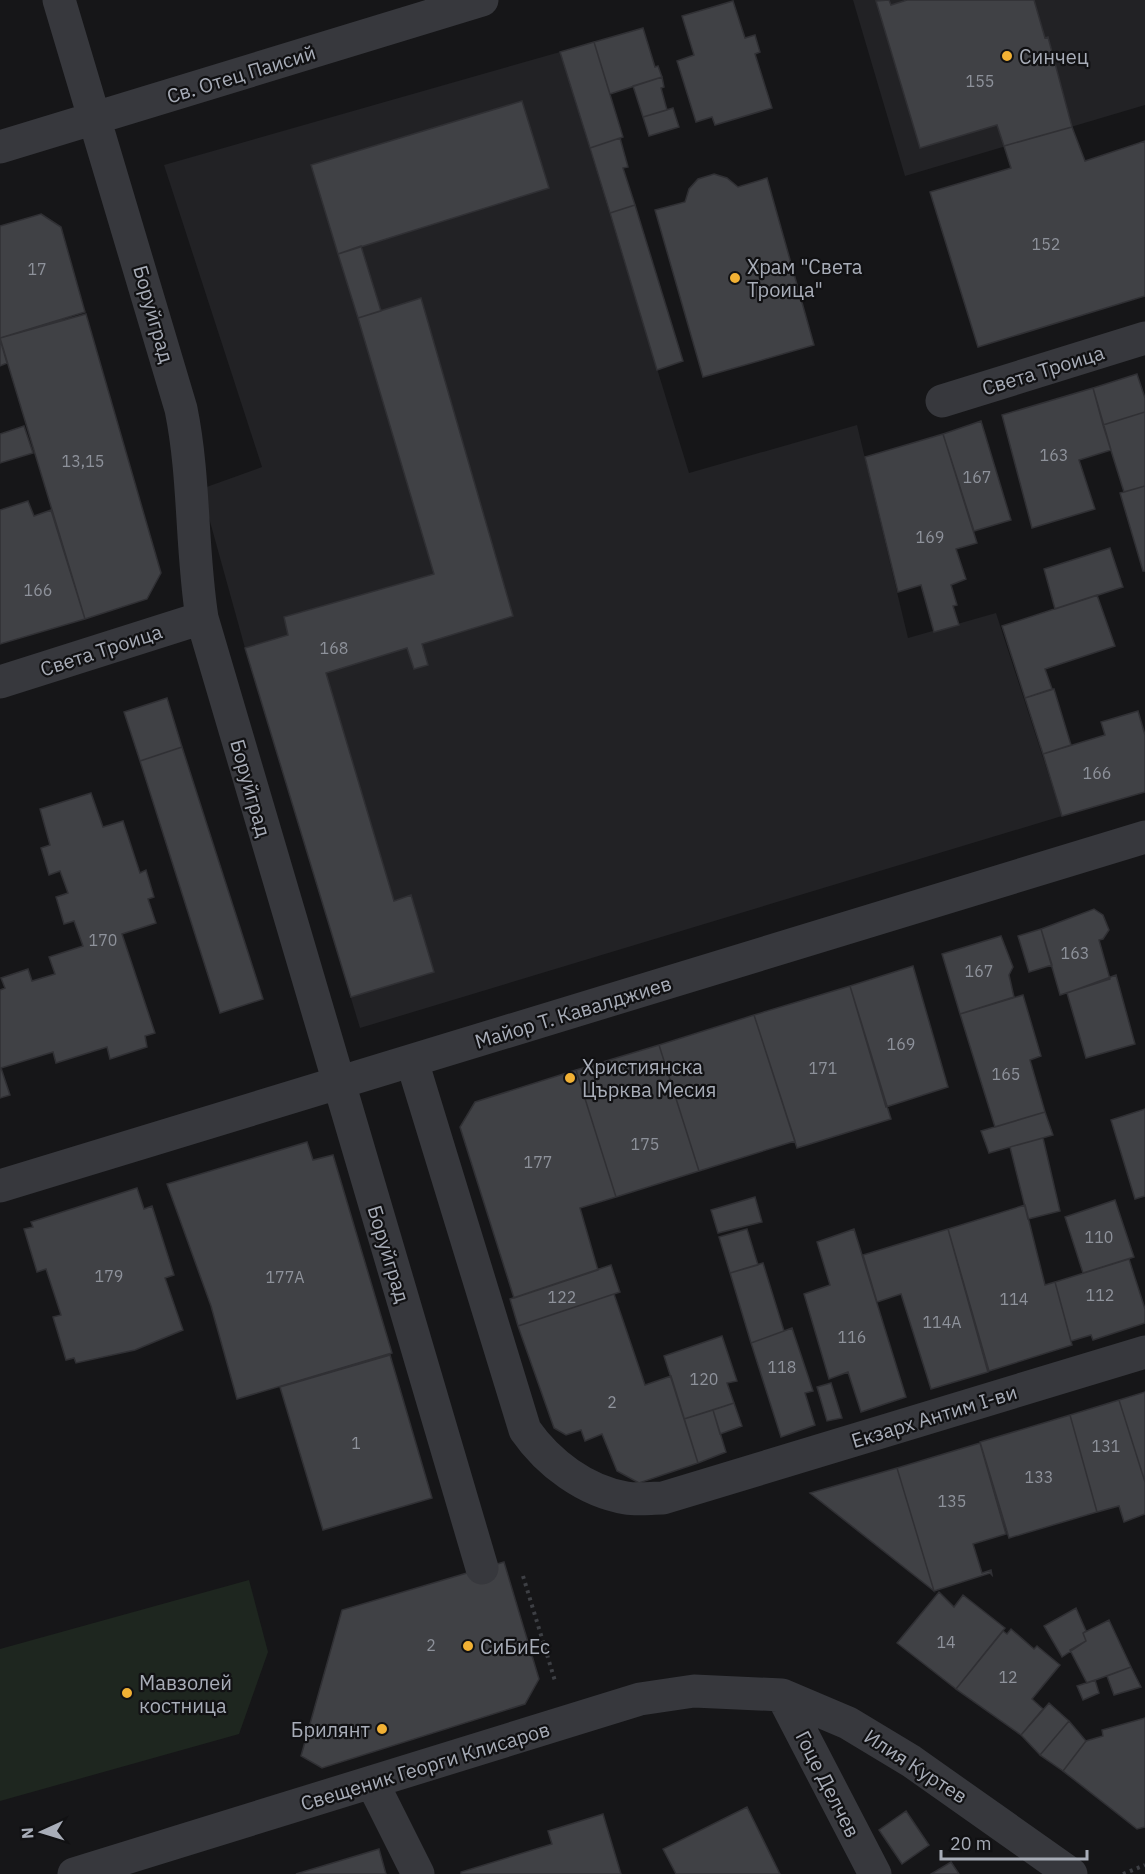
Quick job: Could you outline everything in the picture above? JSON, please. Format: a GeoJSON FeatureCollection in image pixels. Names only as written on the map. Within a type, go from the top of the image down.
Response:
{"type":"FeatureCollection","features":[{"type":"Feature","properties":{"kind":"street","name":"Боруйград"},"geometry":{"type":"LineString","coordinates":[[59,0],[181,409],[190,464],[194,570],[202,618],[482,1568]]}},
{"type":"Feature","properties":{"kind":"street","name":"Св. Отец Паисий"},"geometry":{"type":"LineString","coordinates":[[0,147],[482,0]]}},
{"type":"Feature","properties":{"kind":"street","name":"Света Троица"},"geometry":{"type":"LineString","coordinates":[[942,401],[1145,338]]}},
{"type":"Feature","properties":{"kind":"street","name":"Света Троица"},"geometry":{"type":"LineString","coordinates":[[0,682],[202,618]]}},
{"type":"Feature","properties":{"kind":"street","name":"Майор Т. Кавалджиев"},"geometry":{"type":"LineString","coordinates":[[0,1186],[1145,837]]}},
{"type":"Feature","properties":{"kind":"street","name":"Екзарх Антим I-ви"},"geometry":{"type":"LineString","coordinates":[[412,1061],[525,1430],[540,1452],[557,1467],[602,1490],[627,1498],[663,1498],[1145,1352]]}},
{"type":"Feature","properties":{"kind":"street","name":"Свещеник Георги Клисаров"},"geometry":{"type":"LineString","coordinates":[[74,1874],[640,1699],[694,1691],[782,1695]]}},
{"type":"Feature","properties":{"kind":"street","name":"Гоце Делчев"},"geometry":{"type":"LineString","coordinates":[[782,1695],[875,1874]]}},
{"type":"Feature","properties":{"kind":"street","name":"Илия Куртев"},"geometry":{"type":"LineString","coordinates":[[782,1695],[848,1723],[911,1761],[1071,1874]]}},
{"type":"Feature","properties":{"kind":"street"},"geometry":{"type":"LineString","coordinates":[[372,1782],[418,1874]]}},
{"type":"Feature","properties":{"kind":"path"},"geometry":{"type":"LineString","coordinates":[[1123,1874],[1145,1865]]}},
{"type":"Feature","properties":{"kind":"shaded area","name":"Синчец"},"geometry":{"type":"Polygon","coordinates":[[[853,0],[1145,0],[1145,105],[905,176],[853,0]]]}},
{"type":"Feature","properties":{"kind":"shaded area"},"geometry":{"type":"Polygon","coordinates":[[[560,52],[689,473],[857,425],[908,638],[996,613],[1062,816],[360,1028],[245,648],[201,489],[262,467],[164,165],[560,52]]]}},
{"type":"Feature","properties":{"kind":"shaded area","name":"Мавзолей костница"},"geometry":{"type":"Polygon","coordinates":[[[249,1580],[268,1652],[239,1734],[0,1801],[0,1649],[249,1580]]]}},
{"type":"Feature","properties":{"kind":"building"},"geometry":{"type":"Polygon","coordinates":[[[889,0],[891,5],[907,0],[1034,0],[1045,38],[1048,37],[1072,127],[1004,146],[997,125],[920,148],[876,1],[889,0]]]}},
{"type":"Feature","properties":{"kind":"building"},"geometry":{"type":"Polygon","coordinates":[[[733,1],[745,38],[755,35],[760,52],[755,54],[772,108],[715,125],[712,117],[696,122],[677,61],[694,55],[682,16],[733,1]]]}},
{"type":"Feature","properties":{"kind":"building"},"geometry":{"type":"Polygon","coordinates":[[[643,28],[655,67],[658,66],[662,77],[610,94],[594,42],[643,28]]]}},
{"type":"Feature","properties":{"kind":"building"},"geometry":{"type":"Polygon","coordinates":[[[594,42],[623,137],[590,148],[560,52],[594,42]]]}},
{"type":"Feature","properties":{"kind":"building"},"geometry":{"type":"Polygon","coordinates":[[[662,77],[664,87],[661,88],[667,110],[643,117],[633,86],[662,77]]]}},
{"type":"Feature","properties":{"kind":"building"},"geometry":{"type":"Polygon","coordinates":[[[522,101],[549,188],[338,254],[311,165],[522,101]]]}},
{"type":"Feature","properties":{"kind":"building"},"geometry":{"type":"Polygon","coordinates":[[[673,108],[679,127],[649,136],[643,117],[673,108]]]}},
{"type":"Feature","properties":{"kind":"building"},"geometry":{"type":"Polygon","coordinates":[[[1072,127],[1085,161],[1145,141],[1145,296],[978,347],[930,192],[1011,168],[1004,146],[1072,127]]]}},
{"type":"Feature","properties":{"kind":"building"},"geometry":{"type":"Polygon","coordinates":[[[620,138],[628,167],[623,168],[635,205],[610,213],[590,148],[620,138]]]}},
{"type":"Feature","properties":{"kind":"building","name":"Храм \"Света Троица\""},"geometry":{"type":"Polygon","coordinates":[[[714,174],[727,178],[738,187],[767,178],[814,345],[703,377],[655,210],[685,202],[689,189],[698,179],[714,174]]]}},
{"type":"Feature","properties":{"kind":"building"},"geometry":{"type":"Polygon","coordinates":[[[635,205],[683,361],[657,370],[610,213],[635,205]]]}},
{"type":"Feature","properties":{"kind":"building"},"geometry":{"type":"Polygon","coordinates":[[[41,214],[61,227],[85,312],[0,338],[0,226],[41,214]]]}},
{"type":"Feature","properties":{"kind":"building"},"geometry":{"type":"Polygon","coordinates":[[[361,246],[381,311],[358,318],[338,254],[361,246]]]}},
{"type":"Feature","properties":{"kind":"building"},"geometry":{"type":"Polygon","coordinates":[[[421,298],[513,616],[422,644],[428,665],[414,669],[407,648],[326,673],[394,901],[411,895],[434,972],[351,997],[245,648],[288,635],[284,617],[434,574],[358,318],[421,298]]]}},
{"type":"Feature","properties":{"kind":"building"},"geometry":{"type":"Polygon","coordinates":[[[86,314],[161,573],[147,599],[85,619],[0,338],[86,314]]]}},
{"type":"Feature","properties":{"kind":"building"},"geometry":{"type":"Polygon","coordinates":[[[0,339],[7,363],[0,366],[0,339]]]}},
{"type":"Feature","properties":{"kind":"building"},"geometry":{"type":"Polygon","coordinates":[[[1137,374],[1145,398],[1145,412],[1103,425],[1093,388],[1137,374]]]}},
{"type":"Feature","properties":{"kind":"building"},"geometry":{"type":"Polygon","coordinates":[[[1093,388],[1111,450],[1079,460],[1095,509],[1032,528],[1002,415],[1093,388]]]}},
{"type":"Feature","properties":{"kind":"building"},"geometry":{"type":"Polygon","coordinates":[[[1145,412],[1145,486],[1124,492],[1103,425],[1145,412]]]}},
{"type":"Feature","properties":{"kind":"building"},"geometry":{"type":"Polygon","coordinates":[[[981,421],[1011,520],[974,531],[943,434],[981,421]]]}},
{"type":"Feature","properties":{"kind":"building"},"geometry":{"type":"Polygon","coordinates":[[[24,426],[33,453],[0,463],[0,434],[24,426]]]}},
{"type":"Feature","properties":{"kind":"building"},"geometry":{"type":"Polygon","coordinates":[[[943,434],[977,543],[956,549],[966,579],[951,585],[957,605],[953,606],[959,625],[934,632],[921,585],[898,592],[865,457],[943,434]]]}},
{"type":"Feature","properties":{"kind":"building"},"geometry":{"type":"Polygon","coordinates":[[[1145,486],[1145,571],[1143,571],[1120,493],[1145,486]]]}},
{"type":"Feature","properties":{"kind":"building"},"geometry":{"type":"Polygon","coordinates":[[[28,501],[34,516],[51,510],[85,619],[0,644],[0,510],[28,501]]]}},
{"type":"Feature","properties":{"kind":"building"},"geometry":{"type":"Polygon","coordinates":[[[1110,548],[1123,587],[1055,609],[1044,569],[1110,548]]]}},
{"type":"Feature","properties":{"kind":"building"},"geometry":{"type":"Polygon","coordinates":[[[1097,595],[1115,646],[1045,669],[1052,689],[1025,698],[1002,626],[1097,595]]]}},
{"type":"Feature","properties":{"kind":"building"},"geometry":{"type":"Polygon","coordinates":[[[1054,689],[1071,745],[1043,754],[1025,698],[1054,689]]]}},
{"type":"Feature","properties":{"kind":"building"},"geometry":{"type":"Polygon","coordinates":[[[167,698],[182,747],[140,761],[124,712],[167,698]]]}},
{"type":"Feature","properties":{"kind":"building"},"geometry":{"type":"Polygon","coordinates":[[[1138,711],[1145,735],[1145,792],[1062,816],[1043,754],[1105,735],[1101,722],[1138,711]]]}},
{"type":"Feature","properties":{"kind":"building"},"geometry":{"type":"Polygon","coordinates":[[[182,747],[263,999],[220,1013],[140,761],[182,747]]]}},
{"type":"Feature","properties":{"kind":"building"},"geometry":{"type":"Polygon","coordinates":[[[91,793],[103,827],[123,821],[140,873],[146,870],[154,897],[148,899],[156,923],[122,934],[155,1033],[145,1036],[147,1047],[110,1059],[107,1047],[56,1063],[53,1052],[1,1068],[10,1095],[0,1098],[0,990],[5,988],[1,978],[28,969],[32,981],[55,974],[49,957],[83,946],[74,921],[64,924],[56,897],[68,893],[60,871],[49,875],[41,848],[50,845],[40,809],[91,793]]]}},
{"type":"Feature","properties":{"kind":"building"},"geometry":{"type":"Polygon","coordinates":[[[1094,909],[1103,915],[1109,930],[1103,939],[1099,940],[1110,979],[1060,995],[1041,929],[1094,909]]]}},
{"type":"Feature","properties":{"kind":"building"},"geometry":{"type":"Polygon","coordinates":[[[1041,929],[1052,965],[1029,972],[1018,936],[1041,929]]]}},
{"type":"Feature","properties":{"kind":"building"},"geometry":{"type":"Polygon","coordinates":[[[1001,936],[1013,967],[1009,975],[1014,997],[960,1014],[942,954],[1001,936]]]}},
{"type":"Feature","properties":{"kind":"building"},"geometry":{"type":"Polygon","coordinates":[[[913,966],[948,1087],[886,1107],[850,986],[913,966]]]}},
{"type":"Feature","properties":{"kind":"building"},"geometry":{"type":"Polygon","coordinates":[[[1116,975],[1135,1044],[1086,1058],[1067,993],[1116,975]]]}},
{"type":"Feature","properties":{"kind":"building"},"geometry":{"type":"Polygon","coordinates":[[[850,986],[891,1119],[797,1148],[754,1015],[850,986]]]}},
{"type":"Feature","properties":{"kind":"building"},"geometry":{"type":"Polygon","coordinates":[[[1023,995],[1041,1056],[1030,1060],[1045,1112],[995,1127],[960,1014],[1023,995]]]}},
{"type":"Feature","properties":{"kind":"building"},"geometry":{"type":"Polygon","coordinates":[[[754,1015],[795,1141],[699,1171],[659,1045],[754,1015]]]}},
{"type":"Feature","properties":{"kind":"building"},"geometry":{"type":"Polygon","coordinates":[[[659,1045],[699,1171],[616,1197],[576,1070],[659,1045]]]}},
{"type":"Feature","properties":{"kind":"building"},"geometry":{"type":"Polygon","coordinates":[[[576,1070],[616,1197],[580,1208],[598,1270],[514,1298],[460,1127],[475,1102],[576,1070]]]}},
{"type":"Feature","properties":{"kind":"building"},"geometry":{"type":"Polygon","coordinates":[[[1145,1109],[1145,1196],[1135,1199],[1111,1120],[1145,1109]]]}},
{"type":"Feature","properties":{"kind":"building"},"geometry":{"type":"Polygon","coordinates":[[[1045,1112],[1053,1135],[989,1153],[981,1131],[1045,1112]]]}},
{"type":"Feature","properties":{"kind":"building"},"geometry":{"type":"Polygon","coordinates":[[[1043,1138],[1060,1211],[1028,1219],[1010,1147],[1043,1138]]]}},
{"type":"Feature","properties":{"kind":"building"},"geometry":{"type":"Polygon","coordinates":[[[307,1142],[313,1160],[333,1155],[392,1353],[237,1399],[211,1306],[167,1184],[307,1142]]]}},
{"type":"Feature","properties":{"kind":"building"},"geometry":{"type":"Polygon","coordinates":[[[137,1188],[144,1209],[152,1206],[174,1275],[165,1278],[183,1330],[135,1350],[76,1363],[74,1358],[66,1360],[53,1317],[61,1315],[46,1269],[37,1272],[24,1229],[33,1227],[31,1222],[137,1188]]]}},
{"type":"Feature","properties":{"kind":"building"},"geometry":{"type":"Polygon","coordinates":[[[755,1197],[762,1222],[718,1233],[711,1210],[755,1197]]]}},
{"type":"Feature","properties":{"kind":"building"},"geometry":{"type":"Polygon","coordinates":[[[1115,1200],[1134,1257],[1083,1273],[1065,1217],[1115,1200]]]}},
{"type":"Feature","properties":{"kind":"building"},"geometry":{"type":"Polygon","coordinates":[[[1025,1205],[1045,1285],[1055,1282],[1072,1345],[989,1371],[948,1229],[1025,1205]]]}},
{"type":"Feature","properties":{"kind":"building"},"geometry":{"type":"Polygon","coordinates":[[[747,1229],[758,1265],[730,1273],[719,1237],[747,1229]]]}},
{"type":"Feature","properties":{"kind":"building"},"geometry":{"type":"Polygon","coordinates":[[[854,1229],[906,1397],[861,1412],[848,1372],[829,1379],[804,1294],[830,1285],[817,1242],[854,1229]]]}},
{"type":"Feature","properties":{"kind":"building"},"geometry":{"type":"Polygon","coordinates":[[[948,1229],[988,1372],[931,1389],[901,1294],[877,1302],[863,1255],[948,1229]]]}},
{"type":"Feature","properties":{"kind":"building"},"geometry":{"type":"Polygon","coordinates":[[[1129,1259],[1145,1309],[1145,1323],[1093,1340],[1091,1335],[1071,1341],[1055,1282],[1129,1259]]]}},
{"type":"Feature","properties":{"kind":"building"},"geometry":{"type":"Polygon","coordinates":[[[763,1263],[784,1331],[751,1343],[730,1273],[763,1263]]]}},
{"type":"Feature","properties":{"kind":"building"},"geometry":{"type":"Polygon","coordinates":[[[611,1265],[620,1292],[518,1326],[510,1299],[611,1265]]]}},
{"type":"Feature","properties":{"kind":"building"},"geometry":{"type":"Polygon","coordinates":[[[614,1294],[645,1385],[671,1376],[698,1463],[639,1483],[617,1471],[602,1434],[585,1441],[581,1430],[566,1435],[554,1428],[518,1326],[614,1294]]]}},
{"type":"Feature","properties":{"kind":"building"},"geometry":{"type":"Polygon","coordinates":[[[792,1328],[813,1391],[805,1393],[815,1425],[781,1437],[751,1343],[792,1328]]]}},
{"type":"Feature","properties":{"kind":"building"},"geometry":{"type":"Polygon","coordinates":[[[722,1336],[737,1381],[727,1383],[734,1403],[684,1419],[664,1356],[722,1336]]]}},
{"type":"Feature","properties":{"kind":"building"},"geometry":{"type":"Polygon","coordinates":[[[390,1355],[432,1498],[323,1530],[280,1387],[390,1355]]]}},
{"type":"Feature","properties":{"kind":"building"},"geometry":{"type":"Polygon","coordinates":[[[831,1383],[842,1418],[827,1421],[817,1387],[831,1383]]]}},
{"type":"Feature","properties":{"kind":"building"},"geometry":{"type":"Polygon","coordinates":[[[1145,1392],[1145,1482],[1119,1400],[1145,1392]]]}},
{"type":"Feature","properties":{"kind":"building"},"geometry":{"type":"Polygon","coordinates":[[[1119,1400],[1145,1482],[1145,1514],[1124,1522],[1119,1506],[1097,1512],[1070,1415],[1119,1400]]]}},
{"type":"Feature","properties":{"kind":"building"},"geometry":{"type":"Polygon","coordinates":[[[734,1403],[742,1426],[720,1434],[713,1410],[734,1403]]]}},
{"type":"Feature","properties":{"kind":"building"},"geometry":{"type":"Polygon","coordinates":[[[713,1410],[726,1452],[698,1463],[684,1419],[713,1410]]]}},
{"type":"Feature","properties":{"kind":"building"},"geometry":{"type":"Polygon","coordinates":[[[1070,1415],[1097,1512],[1009,1538],[980,1442],[1070,1415]]]}},
{"type":"Feature","properties":{"kind":"building"},"geometry":{"type":"Polygon","coordinates":[[[980,1443],[1006,1534],[973,1544],[982,1573],[991,1570],[992,1575],[990,1573],[934,1591],[897,1468],[980,1443]]]}},
{"type":"Feature","properties":{"kind":"building"},"geometry":{"type":"Polygon","coordinates":[[[897,1468],[934,1591],[810,1493],[897,1468]]]}},
{"type":"Feature","properties":{"kind":"building"},"geometry":{"type":"Polygon","coordinates":[[[504,1562],[539,1679],[525,1704],[322,1768],[301,1756],[342,1610],[504,1562]]]}},
{"type":"Feature","properties":{"kind":"building"},"geometry":{"type":"Polygon","coordinates":[[[939,1592],[954,1607],[963,1595],[1005,1628],[956,1689],[897,1643],[939,1592]]]}},
{"type":"Feature","properties":{"kind":"building"},"geometry":{"type":"Polygon","coordinates":[[[1076,1608],[1086,1631],[1083,1633],[1086,1641],[1062,1657],[1044,1626],[1076,1608]]]}},
{"type":"Feature","properties":{"kind":"building"},"geometry":{"type":"Polygon","coordinates":[[[1109,1620],[1131,1667],[1087,1683],[1070,1650],[1086,1641],[1083,1633],[1109,1620]]]}},
{"type":"Feature","properties":{"kind":"building"},"geometry":{"type":"Polygon","coordinates":[[[1011,1629],[1034,1649],[1037,1646],[1060,1665],[1032,1699],[1043,1709],[1021,1735],[956,1689],[1003,1631],[1007,1634],[1011,1629]]]}},
{"type":"Feature","properties":{"kind":"building"},"geometry":{"type":"Polygon","coordinates":[[[1131,1667],[1141,1687],[1114,1695],[1107,1676],[1131,1667]]]}},
{"type":"Feature","properties":{"kind":"building"},"geometry":{"type":"Polygon","coordinates":[[[1095,1680],[1099,1693],[1083,1700],[1077,1686],[1095,1680]]]}},
{"type":"Feature","properties":{"kind":"building"},"geometry":{"type":"Polygon","coordinates":[[[1049,1703],[1069,1721],[1040,1755],[1021,1735],[1049,1703]]]}},
{"type":"Feature","properties":{"kind":"building"},"geometry":{"type":"Polygon","coordinates":[[[1145,1718],[1145,1827],[1137,1829],[1063,1771],[1086,1741],[1103,1736],[1102,1730],[1145,1718]]]}},
{"type":"Feature","properties":{"kind":"building"},"geometry":{"type":"Polygon","coordinates":[[[1069,1721],[1086,1741],[1063,1771],[1040,1755],[1069,1721]]]}},
{"type":"Feature","properties":{"kind":"building"},"geometry":{"type":"Polygon","coordinates":[[[747,1807],[780,1874],[676,1874],[663,1849],[747,1807]]]}},
{"type":"Feature","properties":{"kind":"building"},"geometry":{"type":"Polygon","coordinates":[[[906,1811],[929,1845],[902,1864],[879,1830],[906,1811]]]}},
{"type":"Feature","properties":{"kind":"building"},"geometry":{"type":"Polygon","coordinates":[[[603,1814],[621,1874],[461,1874],[461,1872],[552,1844],[548,1831],[603,1814]]]}},
{"type":"Feature","properties":{"kind":"building"},"geometry":{"type":"Polygon","coordinates":[[[379,1849],[386,1874],[296,1874],[379,1849]]]}},
{"type":"Feature","properties":{"kind":"building"},"geometry":{"type":"Polygon","coordinates":[[[951,1862],[959,1874],[931,1874],[951,1862]]]}},
{"type":"Feature","properties":{"kind":"place","name":"Синчец"},"geometry":{"type":"Point","coordinates":[1007,56]}},
{"type":"Feature","properties":{"kind":"place","name":"Храм \"Света Троица\""},"geometry":{"type":"Point","coordinates":[735,278]}},
{"type":"Feature","properties":{"kind":"place","name":"Християнска Църква Месия"},"geometry":{"type":"Point","coordinates":[570,1078]}},
{"type":"Feature","properties":{"kind":"place","name":"СиБиЕс"},"geometry":{"type":"Point","coordinates":[468,1646]}},
{"type":"Feature","properties":{"kind":"place","name":"Мавзолей костница"},"geometry":{"type":"Point","coordinates":[127,1693]}},
{"type":"Feature","properties":{"kind":"place","name":"Брилянт"},"geometry":{"type":"Point","coordinates":[382,1729]}}]}
